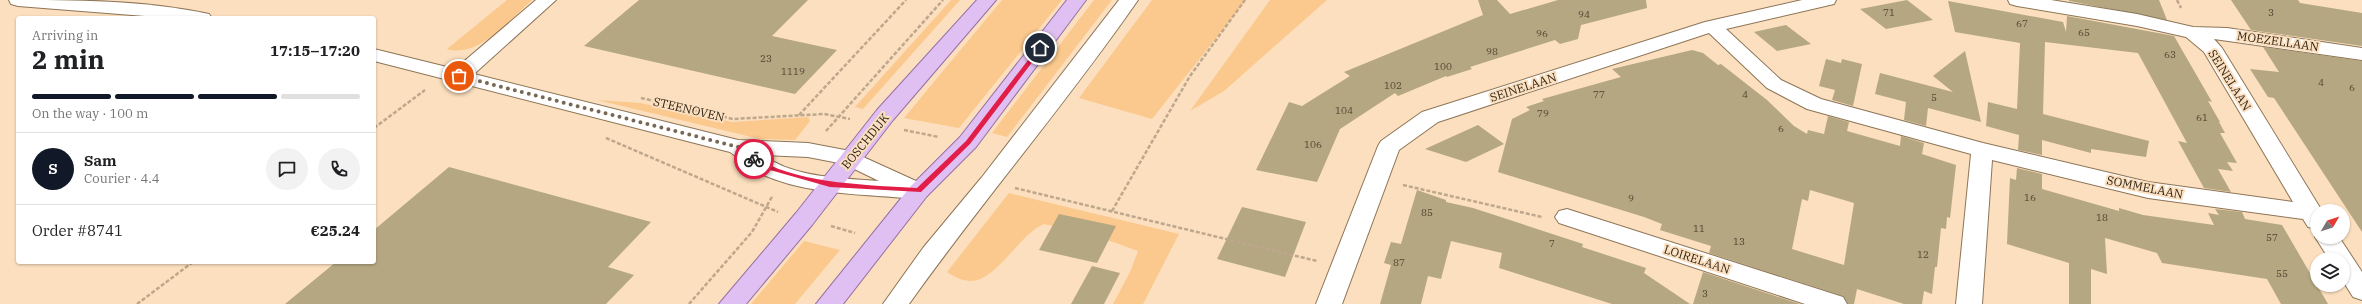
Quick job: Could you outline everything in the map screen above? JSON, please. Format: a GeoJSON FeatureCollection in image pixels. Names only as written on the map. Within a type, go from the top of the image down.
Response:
{"type":"FeatureCollection","features":[{"type":"Feature","properties":{"kind":"main road","name":"BOSCHDIJK"},"geometry":{"type":"LineString","coordinates":[[732,304],[804,219],[877,124],[987,0]]}},
{"type":"Feature","properties":{"kind":"main road"},"geometry":{"type":"LineString","coordinates":[[829,304],[919,191],[968,142],[1077,0]]}},
{"type":"Feature","properties":{"kind":"street"},"geometry":{"type":"LineString","coordinates":[[18,0],[179,13],[193,16]]}},
{"type":"Feature","properties":{"kind":"street"},"geometry":{"type":"LineString","coordinates":[[179,13],[200,0]]}},
{"type":"Feature","properties":{"kind":"street"},"geometry":{"type":"LineString","coordinates":[[454,75],[547,0]]}},
{"type":"Feature","properties":{"kind":"street"},"geometry":{"type":"LineString","coordinates":[[896,304],[932,254],[990,182],[1129,0]]}},
{"type":"Feature","properties":{"kind":"street","name":"SEINELAAN"},"geometry":{"type":"LineString","coordinates":[[1329,304],[1389,146],[1430,118],[1712,26],[1827,0]]}},
{"type":"Feature","properties":{"kind":"street","name":"SEINELAAN"},"geometry":{"type":"LineString","coordinates":[[2017,0],[2137,20],[2193,33],[2212,48],[2310,210]]}},
{"type":"Feature","properties":{"kind":"street","name":"SOMMELAAN"},"geometry":{"type":"LineString","coordinates":[[1712,26],[1774,84],[1814,104],[1982,150],[2148,190],[2310,216]]}},
{"type":"Feature","properties":{"kind":"street","name":"MOEZELLAAN"},"geometry":{"type":"LineString","coordinates":[[2193,33],[2227,34],[2362,54]]}},
{"type":"Feature","properties":{"kind":"street","name":"STEENOVEN"},"geometry":{"type":"LineString","coordinates":[[376,56],[738,147],[808,150],[850,158],[919,191]]}},
{"type":"Feature","properties":{"kind":"street","name":"STEENOVEN"},"geometry":{"type":"LineString","coordinates":[[738,147],[765,167],[830,184],[919,191]]}},
{"type":"Feature","properties":{"kind":"street"},"geometry":{"type":"LineString","coordinates":[[1969,304],[1982,150]]}},
{"type":"Feature","properties":{"kind":"street","name":"LOIRELAAN"},"geometry":{"type":"LineString","coordinates":[[1567,217],[1829,303]]}},
{"type":"Feature","properties":{"kind":"street"},"geometry":{"type":"LineString","coordinates":[[2350,273],[2362,291]]}},
{"type":"Feature","properties":{"kind":"path"},"geometry":{"type":"LineString","coordinates":[[798,116],[906,0]]}},
{"type":"Feature","properties":{"kind":"path"},"geometry":{"type":"LineString","coordinates":[[839,117],[943,0]]}},
{"type":"Feature","properties":{"kind":"path"},"geometry":{"type":"LineString","coordinates":[[1112,211],[1163,119],[1225,23],[1245,0]]}},
{"type":"Feature","properties":{"kind":"path"},"geometry":{"type":"LineString","coordinates":[[376,127],[454,75]]}},
{"type":"Feature","properties":{"kind":"path","name":"STEENOVEN"},"geometry":{"type":"LineString","coordinates":[[636,98],[733,119],[824,114],[968,142]]}},
{"type":"Feature","properties":{"kind":"path"},"geometry":{"type":"LineString","coordinates":[[603,136],[765,208],[881,240]]}},
{"type":"Feature","properties":{"kind":"path"},"geometry":{"type":"LineString","coordinates":[[1376,179],[1540,217],[1567,217]]}},
{"type":"Feature","properties":{"kind":"path"},"geometry":{"type":"LineString","coordinates":[[990,182],[1342,268]]}},
{"type":"Feature","properties":{"kind":"path"},"geometry":{"type":"LineString","coordinates":[[689,304],[752,232],[765,208]]}},
{"type":"Feature","properties":{"kind":"path"},"geometry":{"type":"LineString","coordinates":[[137,304],[191,264]]}},
{"type":"Feature","properties":{"kind":"shaded area"},"geometry":{"type":"Polygon","coordinates":[[[507,0],[532,0],[504,26],[482,43],[459,51],[447,49],[507,0]]]}},
{"type":"Feature","properties":{"kind":"shaded area"},"geometry":{"type":"Polygon","coordinates":[[[951,0],[960,0],[863,109],[855,107],[951,0]]]}},
{"type":"Feature","properties":{"kind":"shaded area"},"geometry":{"type":"Polygon","coordinates":[[[1002,0],[1062,0],[959,128],[904,118],[1002,0]]]}},
{"type":"Feature","properties":{"kind":"shaded area"},"geometry":{"type":"Polygon","coordinates":[[[1094,0],[1112,0],[1007,137],[992,133],[1094,0]]]}},
{"type":"Feature","properties":{"kind":"shaded area"},"geometry":{"type":"Polygon","coordinates":[[[1152,0],[1246,0],[1152,119],[1079,98],[1152,0]]]}},
{"type":"Feature","properties":{"kind":"shaded area"},"geometry":{"type":"Polygon","coordinates":[[[1270,0],[1327,0],[1224,91],[1190,111],[1270,0]]]}},
{"type":"Feature","properties":{"kind":"shaded area"},"geometry":{"type":"Polygon","coordinates":[[[597,100],[640,103],[732,122],[808,117],[810,121],[795,140],[760,139],[597,100]]]}},
{"type":"Feature","properties":{"kind":"shaded area"},"geometry":{"type":"Polygon","coordinates":[[[1009,193],[1179,234],[1143,304],[1113,304],[1130,272],[1138,251],[1102,238],[1044,224],[1034,230],[1005,260],[985,277],[975,281],[964,280],[947,272],[1009,193]]]}},
{"type":"Feature","properties":{"kind":"shaded area"},"geometry":{"type":"Polygon","coordinates":[[[804,241],[840,250],[795,304],[751,304],[804,241]]]}},
{"type":"Feature","properties":{"kind":"building"},"geometry":{"type":"Polygon","coordinates":[[[639,0],[808,0],[772,36],[837,50],[795,94],[584,46],[639,0]]]}},
{"type":"Feature","properties":{"kind":"building"},"geometry":{"type":"Polygon","coordinates":[[[1478,0],[1497,0],[1510,14],[1558,0],[1646,0],[1647,8],[1581,25],[1578,39],[1560,44],[1555,40],[1470,67],[1472,69],[1447,77],[1446,76],[1398,96],[1395,93],[1340,129],[1317,182],[1256,170],[1289,102],[1302,106],[1350,76],[1344,72],[1483,15],[1478,0]]]}},
{"type":"Feature","properties":{"kind":"building"},"geometry":{"type":"Polygon","coordinates":[[[1907,0],[1933,20],[1886,29],[1860,9],[1907,0]]]}},
{"type":"Feature","properties":{"kind":"building"},"geometry":{"type":"Polygon","coordinates":[[[2159,0],[2167,20],[2069,1],[2159,0]]]}},
{"type":"Feature","properties":{"kind":"building"},"geometry":{"type":"Polygon","coordinates":[[[2231,0],[2298,0],[2300,3],[2362,13],[2362,46],[2251,30],[2231,0]]]}},
{"type":"Feature","properties":{"kind":"building"},"geometry":{"type":"Polygon","coordinates":[[[1948,1],[2063,22],[2066,32],[2067,16],[2174,36],[2212,102],[2208,101],[2225,133],[2220,133],[2237,163],[2227,162],[2233,171],[2218,169],[2231,192],[2204,188],[2178,141],[2187,143],[2138,53],[2045,42],[2043,114],[2149,141],[2146,157],[2091,149],[2091,153],[2042,140],[2042,155],[2018,150],[2019,135],[1986,126],[1988,102],[2017,109],[2020,43],[1955,32],[1948,1]]]}},
{"type":"Feature","properties":{"kind":"building"},"geometry":{"type":"Polygon","coordinates":[[[1786,25],[1811,44],[1777,51],[1754,32],[1786,25]]]}},
{"type":"Feature","properties":{"kind":"building"},"geometry":{"type":"Polygon","coordinates":[[[2263,47],[2362,61],[2362,232],[2350,214],[2350,204],[2344,204],[2274,98],[2268,97],[2250,69],[2279,72],[2263,47]]]}},
{"type":"Feature","properties":{"kind":"building"},"geometry":{"type":"Polygon","coordinates":[[[1692,50],[1703,53],[1718,65],[1721,64],[1767,100],[1794,126],[1807,134],[1808,130],[1824,134],[1828,116],[1849,122],[1847,131],[1900,146],[1901,136],[1924,143],[1922,154],[1956,165],[1950,218],[1947,217],[1946,229],[1941,228],[1937,267],[1935,267],[1932,294],[1924,291],[1922,304],[1904,304],[1857,289],[1854,304],[1848,304],[1843,296],[1709,253],[1711,246],[1660,230],[1662,224],[1644,217],[1498,172],[1512,119],[1530,110],[1526,107],[1544,101],[1542,99],[1621,77],[1612,69],[1692,50]],[[1810,190],[1808,201],[1802,199],[1792,249],[1844,265],[1854,203],[1810,190]]]}},
{"type":"Feature","properties":{"kind":"building"},"geometry":{"type":"Polygon","coordinates":[[[1965,51],[1981,122],[1928,108],[1926,126],[1904,120],[1906,102],[1875,94],[1880,73],[1953,92],[1933,76],[1965,51]]]}},
{"type":"Feature","properties":{"kind":"building"},"geometry":{"type":"Polygon","coordinates":[[[1826,59],[1841,63],[1842,59],[1862,64],[1853,106],[1832,100],[1835,90],[1819,86],[1826,59]]]}},
{"type":"Feature","properties":{"kind":"building"},"geometry":{"type":"Polygon","coordinates":[[[1478,125],[1504,144],[1466,162],[1425,149],[1478,125]]]}},
{"type":"Feature","properties":{"kind":"building"},"geometry":{"type":"Polygon","coordinates":[[[449,167],[651,222],[608,267],[634,275],[606,304],[285,304],[334,264],[376,264],[376,228],[449,167]]]}},
{"type":"Feature","properties":{"kind":"building"},"geometry":{"type":"Polygon","coordinates":[[[2017,168],[2042,174],[2042,189],[2119,211],[2119,208],[2143,215],[2214,225],[2208,213],[2219,215],[2215,209],[2242,212],[2245,219],[2282,225],[2310,273],[2310,292],[2321,292],[2328,304],[2281,304],[2267,279],[2162,263],[2157,253],[2105,238],[2107,274],[2091,269],[2091,304],[2069,304],[2069,263],[2007,244],[2010,178],[2016,180],[2017,168]]]}},
{"type":"Feature","properties":{"kind":"building"},"geometry":{"type":"Polygon","coordinates":[[[1417,190],[1446,200],[1446,202],[1473,208],[1583,244],[1582,247],[1646,268],[1644,273],[1690,304],[1612,304],[1499,268],[1502,253],[1451,241],[1441,279],[1428,276],[1421,304],[1380,304],[1391,265],[1384,263],[1391,242],[1401,244],[1417,190]]]}},
{"type":"Feature","properties":{"kind":"building"},"geometry":{"type":"Polygon","coordinates":[[[1242,207],[1306,222],[1285,277],[1217,259],[1242,207]]]}},
{"type":"Feature","properties":{"kind":"building"},"geometry":{"type":"Polygon","coordinates":[[[1059,214],[1116,226],[1097,263],[1039,250],[1059,214]]]}},
{"type":"Feature","properties":{"kind":"building"},"geometry":{"type":"Polygon","coordinates":[[[1092,266],[1120,273],[1104,304],[1071,304],[1092,266]]]}},
{"type":"Feature","properties":{"kind":"building"},"geometry":{"type":"Polygon","coordinates":[[[1703,272],[1800,304],[1693,304],[1703,272]]]}},
{"type":"Feature","properties":{"kind":"way so far"},"geometry":{"type":"LineString","coordinates":[[459,76],[738,147],[754,159]]}},
{"type":"Feature","properties":{"kind":"route"},"geometry":{"type":"LineString","coordinates":[[754,159],[765,167],[787,174],[830,184],[919,191],[968,142],[983,120],[1040,48]]}}]}
